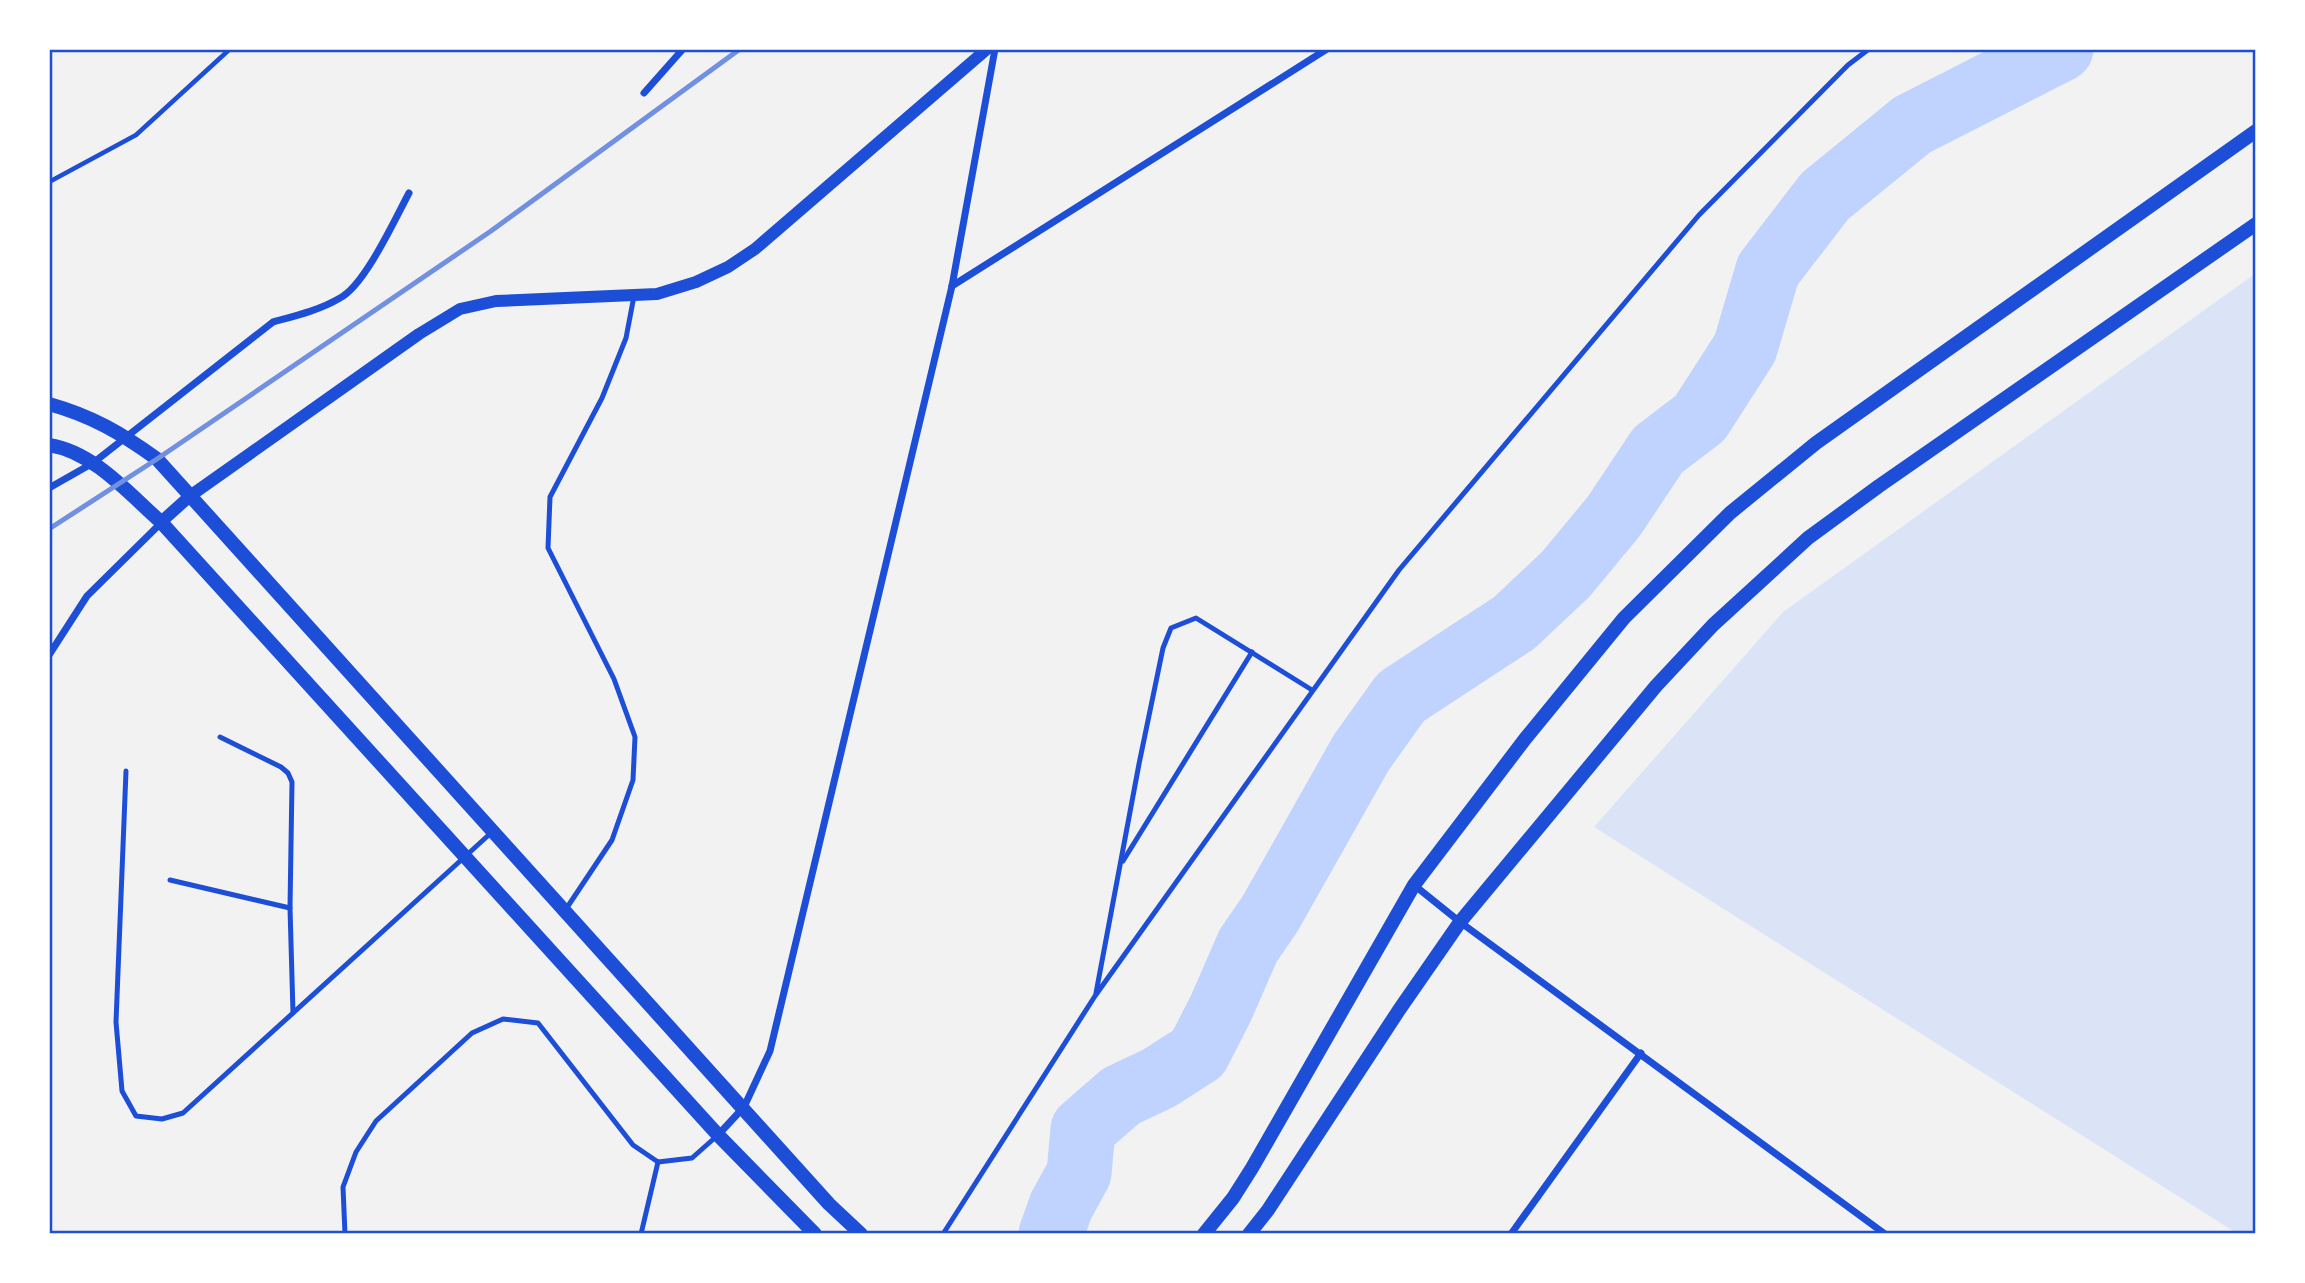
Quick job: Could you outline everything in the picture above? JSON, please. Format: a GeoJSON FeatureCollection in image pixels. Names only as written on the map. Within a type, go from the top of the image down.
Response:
{"type":"FeatureCollection","features":[{"type":"Feature","properties":{"kind":"main road"},"geometry":{"type":"LineString","coordinates":[[1204,1234],[1233,1198],[1252,1168],[1414,885],[1525,739],[1624,618],[1730,513],[1816,443],[2256,131]]}},
{"type":"Feature","properties":{"kind":"main road"},"geometry":{"type":"LineString","coordinates":[[1249,1234],[1268,1210],[1399,1010],[1461,922],[1656,686],[1713,625],[1798,547],[1890,478],[2256,224]]}},
{"type":"Feature","properties":{"kind":"main road"},"geometry":{"type":"LineString","coordinates":[[49,404],[83,414],[126,437],[157,459],[829,1204],[861,1234]]}},
{"type":"Feature","properties":{"kind":"main road"},"geometry":{"type":"LineString","coordinates":[[49,445],[93,463],[161,523],[718,1135],[815,1234]]}},
{"type":"Feature","properties":{"kind":"street"},"geometry":{"type":"LineString","coordinates":[[644,93],[682,49]]}},
{"type":"Feature","properties":{"kind":"street"},"geometry":{"type":"LineString","coordinates":[[49,654],[87,596],[190,496],[419,334],[460,309],[496,301],[657,294],[695,282],[728,267],[755,249],[987,49]]}},
{"type":"Feature","properties":{"kind":"street"},"geometry":{"type":"LineString","coordinates":[[718,1135],[744,1107],[770,1051],[953,286],[995,49]]}},
{"type":"Feature","properties":{"kind":"street"},"geometry":{"type":"LineString","coordinates":[[953,286],[1327,49]]}},
{"type":"Feature","properties":{"kind":"street"},"geometry":{"type":"LineString","coordinates":[[49,488],[93,463],[273,322],[343,297],[369,268],[410,193]]}},
{"type":"Feature","properties":{"kind":"street"},"geometry":{"type":"LineString","coordinates":[[1414,885],[1883,1233]]}},
{"type":"Feature","properties":{"kind":"street"},"geometry":{"type":"LineString","coordinates":[[1511,1234],[1641,1054]]}},
{"type":"Feature","properties":{"kind":"lane"},"geometry":{"type":"LineString","coordinates":[[943,1234],[1095,996],[1399,570],[1699,215],[1848,65],[1869,49]]}},
{"type":"Feature","properties":{"kind":"lane"},"geometry":{"type":"LineString","coordinates":[[565,912],[612,840],[633,780],[635,737],[614,679],[548,548],[550,497],[602,398],[626,338],[634,296]]}},
{"type":"Feature","properties":{"kind":"lane"},"geometry":{"type":"LineString","coordinates":[[1095,996],[1163,648],[1171,628],[1196,618],[1312,690]]}},
{"type":"Feature","properties":{"kind":"lane"},"geometry":{"type":"LineString","coordinates":[[1120,865],[1252,652]]}},
{"type":"Feature","properties":{"kind":"lane"},"geometry":{"type":"LineString","coordinates":[[220,737],[281,767],[292,782],[290,908],[293,1013]]}},
{"type":"Feature","properties":{"kind":"lane"},"geometry":{"type":"LineString","coordinates":[[126,771],[116,1022],[122,1091],[136,1115],[162,1119],[183,1113],[492,832]]}},
{"type":"Feature","properties":{"kind":"lane"},"geometry":{"type":"LineString","coordinates":[[170,880],[290,908]]}},
{"type":"Feature","properties":{"kind":"lane"},"geometry":{"type":"LineString","coordinates":[[345,1234],[343,1187],[356,1152],[376,1121],[472,1033],[503,1019],[538,1023],[633,1144],[658,1162],[692,1158],[718,1135]]}},
{"type":"Feature","properties":{"kind":"lane"},"geometry":{"type":"LineString","coordinates":[[641,1234],[658,1162]]}},
{"type":"Feature","properties":{"kind":"path"},"geometry":{"type":"LineString","coordinates":[[49,182],[136,135],[230,49]]}},
{"type":"Feature","properties":{"kind":"shaded area"},"geometry":{"type":"Polygon","coordinates":[[[2256,273],[2256,1234],[2238,1234],[1594,827],[1783,612],[2256,273]]]}},
{"type":"Feature","properties":{"kind":"waterway"},"geometry":{"type":"LineString","coordinates":[[1051,1234],[1061,1206],[1079,1173],[1083,1129],[1121,1096],[1159,1078],[1198,1053],[1248,946],[1270,914],[1361,753],[1401,697],[1514,623],[1566,574],[1614,516],[1658,450],[1700,418],[1745,348],[1768,270],[1825,196],[1912,125],[2061,49]]}},
{"type":"Feature","properties":{"kind":"railway"},"geometry":{"type":"LineString","coordinates":[[49,529],[157,459],[491,231],[740,49]]}}]}
